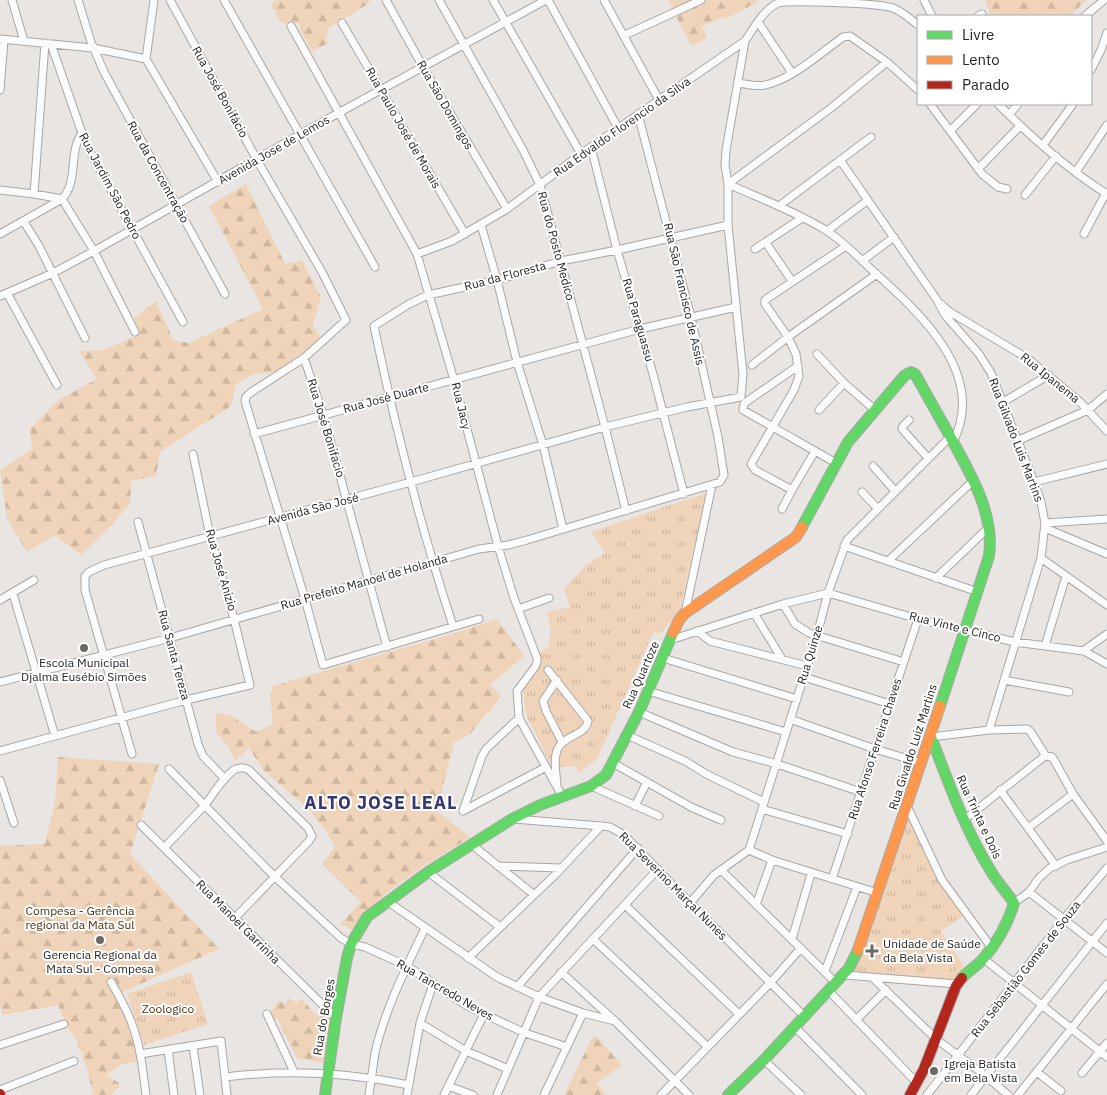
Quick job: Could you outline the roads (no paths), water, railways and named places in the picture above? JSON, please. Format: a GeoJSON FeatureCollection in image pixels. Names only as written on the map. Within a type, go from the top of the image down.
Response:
{"type":"FeatureCollection","features":[{"type":"Feature","properties":{"kind":"street"},"geometry":{"type":"LineString","coordinates":[[12,0],[24,41]]}},
{"type":"Feature","properties":{"kind":"street","name":"Rua da Concentração"},"geometry":{"type":"LineString","coordinates":[[78,0],[93,48],[111,86],[225,294]]}},
{"type":"Feature","properties":{"kind":"street"},"geometry":{"type":"LineString","coordinates":[[154,0],[146,59],[218,182]]}},
{"type":"Feature","properties":{"kind":"street","name":"Rua José Bonifácio"},"geometry":{"type":"LineString","coordinates":[[170,0],[257,160],[330,287],[346,320],[304,358]]}},
{"type":"Feature","properties":{"kind":"street"},"geometry":{"type":"LineString","coordinates":[[224,0],[375,268]]}},
{"type":"Feature","properties":{"kind":"street","name":"Rua São Domingos"},"geometry":{"type":"LineString","coordinates":[[386,0],[423,67],[507,209]]}},
{"type":"Feature","properties":{"kind":"street","name":"Rua do Posto Medico"},"geometry":{"type":"LineString","coordinates":[[439,0],[540,185],[606,427],[626,511]]}},
{"type":"Feature","properties":{"kind":"street"},"geometry":{"type":"LineString","coordinates":[[493,0],[581,154]]}},
{"type":"Feature","properties":{"kind":"street"},"geometry":{"type":"LineString","coordinates":[[547,0],[618,128]]}},
{"type":"Feature","properties":{"kind":"street","name":"Avenida Jose de Lemos"},"geometry":{"type":"LineString","coordinates":[[2,294],[53,274],[94,252],[133,228],[340,112],[547,0]]}},
{"type":"Feature","properties":{"kind":"street"},"geometry":{"type":"LineString","coordinates":[[604,0],[659,100]]}},
{"type":"Feature","properties":{"kind":"street"},"geometry":{"type":"LineString","coordinates":[[624,35],[701,0]]}},
{"type":"Feature","properties":{"kind":"street"},"geometry":{"type":"LineString","coordinates":[[789,0],[877,3],[900,11],[917,24]]}},
{"type":"Feature","properties":{"kind":"street","name":"Rua Edvaldo Florencio da Silva"},"geometry":{"type":"LineString","coordinates":[[417,254],[452,241],[507,209],[591,146],[746,41],[769,8],[789,0]]}},
{"type":"Feature","properties":{"kind":"street"},"geometry":{"type":"LineString","coordinates":[[924,0],[932,15]]}},
{"type":"Feature","properties":{"kind":"street"},"geometry":{"type":"LineString","coordinates":[[1086,15],[1104,0]]}},
{"type":"Feature","properties":{"kind":"street"},"geometry":{"type":"LineString","coordinates":[[758,22],[792,73]]}},
{"type":"Feature","properties":{"kind":"street","name":"Rua Paulo José de Morais"},"geometry":{"type":"LineString","coordinates":[[342,23],[465,234]]}},
{"type":"Feature","properties":{"kind":"street","name":"Rua Jacy"},"geometry":{"type":"LineString","coordinates":[[291,26],[417,254],[454,380],[498,546],[537,662],[519,687],[517,695],[519,718],[559,791]]}},
{"type":"Feature","properties":{"kind":"street"},"geometry":{"type":"LineString","coordinates":[[1092,68],[1102,50],[1107,32]]}},
{"type":"Feature","properties":{"kind":"street"},"geometry":{"type":"LineString","coordinates":[[738,83],[763,86],[792,73],[846,36],[853,37],[887,62],[917,89]]}},
{"type":"Feature","properties":{"kind":"street"},"geometry":{"type":"LineString","coordinates":[[0,90],[2,40],[93,48],[146,59]]}},
{"type":"Feature","properties":{"kind":"street"},"geometry":{"type":"LineString","coordinates":[[543,446],[662,413],[741,397],[743,374],[728,225],[726,150],[746,41]]}},
{"type":"Feature","properties":{"kind":"street"},"geometry":{"type":"LineString","coordinates":[[34,194],[48,44]]}},
{"type":"Feature","properties":{"kind":"street","name":"Rua Jardim São Pedro"},"geometry":{"type":"LineString","coordinates":[[48,44],[82,133],[183,322]]}},
{"type":"Feature","properties":{"kind":"street"},"geometry":{"type":"LineString","coordinates":[[728,184],[831,108],[887,62]]}},
{"type":"Feature","properties":{"kind":"street"},"geometry":{"type":"LineString","coordinates":[[931,105],[986,178],[998,187],[1007,189]]}},
{"type":"Feature","properties":{"kind":"street"},"geometry":{"type":"LineString","coordinates":[[951,130],[976,105]]}},
{"type":"Feature","properties":{"kind":"street"},"geometry":{"type":"LineString","coordinates":[[999,105],[1020,126],[1056,156],[1106,194],[1084,234]]}},
{"type":"Feature","properties":{"kind":"street"},"geometry":{"type":"LineString","coordinates":[[1009,115],[1017,105]]}},
{"type":"Feature","properties":{"kind":"street"},"geometry":{"type":"LineString","coordinates":[[1043,145],[1072,105]]}},
{"type":"Feature","properties":{"kind":"street","name":"Rua São Francisco de Assis"},"geometry":{"type":"LineString","coordinates":[[638,114],[672,238],[691,317],[724,475]]}},
{"type":"Feature","properties":{"kind":"street"},"geometry":{"type":"LineString","coordinates":[[1076,172],[1107,125]]}},
{"type":"Feature","properties":{"kind":"street"},"geometry":{"type":"LineString","coordinates":[[978,169],[1020,126]]}},
{"type":"Feature","properties":{"kind":"street"},"geometry":{"type":"LineString","coordinates":[[0,234],[24,222],[67,194],[76,142],[82,133]]}},
{"type":"Feature","properties":{"kind":"street"},"geometry":{"type":"LineString","coordinates":[[779,206],[871,137]]}},
{"type":"Feature","properties":{"kind":"street","name":"Rua Paraguassu"},"geometry":{"type":"LineString","coordinates":[[591,146],[617,250],[684,494]]}},
{"type":"Feature","properties":{"kind":"street"},"geometry":{"type":"LineString","coordinates":[[1025,195],[1056,156]]}},
{"type":"Feature","properties":{"kind":"street","name":"Rua Gilvado Luis Martins"},"geometry":{"type":"LineString","coordinates":[[840,160],[894,236],[948,318],[979,354],[991,373],[1019,440],[1041,502],[1045,525],[1041,558],[990,730]]}},
{"type":"Feature","properties":{"kind":"street"},"geometry":{"type":"LineString","coordinates":[[728,184],[779,206],[827,231],[846,246],[921,316],[957,370],[961,385],[959,430],[951,440],[928,458],[878,508],[847,540],[844,546],[978,592]]}},
{"type":"Feature","properties":{"kind":"street"},"geometry":{"type":"LineString","coordinates":[[0,190],[62,199],[94,252],[135,332]]}},
{"type":"Feature","properties":{"kind":"street"},"geometry":{"type":"LineString","coordinates":[[827,231],[868,200]]}},
{"type":"Feature","properties":{"kind":"street"},"geometry":{"type":"LineString","coordinates":[[755,249],[802,218]]}},
{"type":"Feature","properties":{"kind":"street"},"geometry":{"type":"LineString","coordinates":[[24,222],[39,246],[85,338]]}},
{"type":"Feature","properties":{"kind":"street"},"geometry":{"type":"LineString","coordinates":[[481,225],[517,362],[543,446],[563,529]]}},
{"type":"Feature","properties":{"kind":"street","name":"Rua da Floresta"},"geometry":{"type":"LineString","coordinates":[[388,398],[374,326],[409,304],[428,296],[497,280],[561,261],[728,225]]}},
{"type":"Feature","properties":{"kind":"street"},"geometry":{"type":"LineString","coordinates":[[862,261],[894,236]]}},
{"type":"Feature","properties":{"kind":"street"},"geometry":{"type":"LineString","coordinates":[[766,242],[792,282]]}},
{"type":"Feature","properties":{"kind":"street"},"geometry":{"type":"LineString","coordinates":[[792,490],[755,470],[751,464],[774,428],[798,382],[796,354],[788,336],[765,304],[765,300],[846,246]]}},
{"type":"Feature","properties":{"kind":"street"},"geometry":{"type":"LineString","coordinates":[[752,365],[788,336],[877,274]]}},
{"type":"Feature","properties":{"kind":"street"},"geometry":{"type":"LineString","coordinates":[[2,294],[57,385]]}},
{"type":"Feature","properties":{"kind":"street","name":"Rua Ipanema"},"geometry":{"type":"LineString","coordinates":[[937,300],[950,312],[1028,358],[1088,410],[1107,430]]}},
{"type":"Feature","properties":{"kind":"street"},"geometry":{"type":"LineString","coordinates":[[640,329],[736,307]]}},
{"type":"Feature","properties":{"kind":"street","name":"Rua José Duarte"},"geometry":{"type":"LineString","coordinates":[[254,434],[640,329]]}},
{"type":"Feature","properties":{"kind":"street"},"geometry":{"type":"LineString","coordinates":[[817,354],[844,383],[875,410]]}},
{"type":"Feature","properties":{"kind":"street"},"geometry":{"type":"LineString","coordinates":[[304,358],[250,393],[246,396],[245,401],[323,665],[479,618]]}},
{"type":"Feature","properties":{"kind":"street","name":"Rua José Bonifacio"},"geometry":{"type":"LineString","coordinates":[[304,358],[323,414],[387,647]]}},
{"type":"Feature","properties":{"kind":"street"},"geometry":{"type":"LineString","coordinates":[[798,366],[744,404],[744,410],[836,463]]}},
{"type":"Feature","properties":{"kind":"street","name":"Rua Quartoze"},"geometry":{"type":"LineString","coordinates":[[351,944],[367,917],[428,872],[559,791],[591,786],[606,774],[639,712],[679,620],[685,613],[796,537],[848,442],[905,375],[911,372],[914,374]]}},
{"type":"Feature","properties":{"kind":"street","name":"Rua Givaldo Luiz Martins"},"geometry":{"type":"LineString","coordinates":[[731,1094],[828,990],[845,975],[856,955],[931,737],[988,556],[991,542],[989,527],[984,505],[974,480],[914,374]]}},
{"type":"Feature","properties":{"kind":"street"},"geometry":{"type":"LineString","coordinates":[[1003,402],[1049,375]]}},
{"type":"Feature","properties":{"kind":"street"},"geometry":{"type":"LineString","coordinates":[[819,410],[844,383]]}},
{"type":"Feature","properties":{"kind":"street"},"geometry":{"type":"LineString","coordinates":[[1019,440],[1088,410],[1107,394]]}},
{"type":"Feature","properties":{"kind":"street"},"geometry":{"type":"LineString","coordinates":[[388,398],[432,563],[454,626]]}},
{"type":"Feature","properties":{"kind":"street"},"geometry":{"type":"LineString","coordinates":[[908,420],[902,430],[928,458]]}},
{"type":"Feature","properties":{"kind":"street","name":"Avenida São José"},"geometry":{"type":"LineString","coordinates":[[103,656],[85,590],[85,576],[104,565],[543,446]]}},
{"type":"Feature","properties":{"kind":"street"},"geometry":{"type":"LineString","coordinates":[[782,509],[815,451]]}},
{"type":"Feature","properties":{"kind":"street","name":"Rua José Anizio"},"geometry":{"type":"LineString","coordinates":[[186,700],[250,685],[234,619],[210,536],[193,454]]}},
{"type":"Feature","properties":{"kind":"street"},"geometry":{"type":"LineString","coordinates":[[1034,482],[1107,464]]}},
{"type":"Feature","properties":{"kind":"street"},"geometry":{"type":"LineString","coordinates":[[873,466],[894,492]]}},
{"type":"Feature","properties":{"kind":"street","name":"Rua Prefeito Manoel de Holanda"},"geometry":{"type":"LineString","coordinates":[[0,682],[170,638],[479,549],[516,543],[712,486],[720,482],[724,475]]}},
{"type":"Feature","properties":{"kind":"street"},"geometry":{"type":"LineString","coordinates":[[888,561],[974,480]]}},
{"type":"Feature","properties":{"kind":"street"},"geometry":{"type":"LineString","coordinates":[[685,613],[712,486]]}},
{"type":"Feature","properties":{"kind":"street"},"geometry":{"type":"LineString","coordinates":[[862,492],[878,508]]}},
{"type":"Feature","properties":{"kind":"street"},"geometry":{"type":"LineString","coordinates":[[1045,525],[1107,519]]}},
{"type":"Feature","properties":{"kind":"street","name":"Rua Santa Tereza"},"geometry":{"type":"LineString","coordinates":[[138,522],[198,744],[203,756],[225,780]]}},
{"type":"Feature","properties":{"kind":"street"},"geometry":{"type":"LineString","coordinates":[[1045,525],[1107,554]]}},
{"type":"Feature","properties":{"kind":"street"},"geometry":{"type":"LineString","coordinates":[[936,578],[989,527]]}},
{"type":"Feature","properties":{"kind":"street","name":"Rua Quinze"},"geometry":{"type":"LineString","coordinates":[[749,850],[818,635],[828,592],[844,546]]}},
{"type":"Feature","properties":{"kind":"street"},"geometry":{"type":"LineString","coordinates":[[1041,558],[1107,605]]}},
{"type":"Feature","properties":{"kind":"street"},"geometry":{"type":"LineString","coordinates":[[1045,646],[1066,576]]}},
{"type":"Feature","properties":{"kind":"street"},"geometry":{"type":"LineString","coordinates":[[0,600],[34,580]]}},
{"type":"Feature","properties":{"kind":"street"},"geometry":{"type":"LineString","coordinates":[[670,640],[783,604],[828,592]]}},
{"type":"Feature","properties":{"kind":"street","name":"Rua Vinte e Cinco"},"geometry":{"type":"LineString","coordinates":[[828,592],[918,619],[1016,642],[1084,651]]}},
{"type":"Feature","properties":{"kind":"street"},"geometry":{"type":"LineString","coordinates":[[13,594],[55,736]]}},
{"type":"Feature","properties":{"kind":"street"},"geometry":{"type":"LineString","coordinates":[[518,610],[549,598]]}},
{"type":"Feature","properties":{"kind":"street"},"geometry":{"type":"LineString","coordinates":[[783,604],[795,624],[806,631],[904,662]]}},
{"type":"Feature","properties":{"kind":"street"},"geometry":{"type":"LineString","coordinates":[[754,614],[782,659]]}},
{"type":"Feature","properties":{"kind":"street","name":"Rua Afonso Ferreira Chaves"},"geometry":{"type":"LineString","coordinates":[[832,879],[918,619]]}},
{"type":"Feature","properties":{"kind":"street"},"geometry":{"type":"LineString","coordinates":[[697,631],[710,641],[808,666]]}},
{"type":"Feature","properties":{"kind":"street"},"geometry":{"type":"LineString","coordinates":[[1107,634],[1084,651],[1107,664]]}},
{"type":"Feature","properties":{"kind":"street"},"geometry":{"type":"LineString","coordinates":[[103,656],[132,754]]}},
{"type":"Feature","properties":{"kind":"street"},"geometry":{"type":"LineString","coordinates":[[663,658],[797,699]]}},
{"type":"Feature","properties":{"kind":"street"},"geometry":{"type":"LineString","coordinates":[[548,670],[588,720],[589,724],[562,742],[558,748],[556,758],[559,791]]}},
{"type":"Feature","properties":{"kind":"street"},"geometry":{"type":"LineString","coordinates":[[804,677],[890,704]]}},
{"type":"Feature","properties":{"kind":"street"},"geometry":{"type":"LineString","coordinates":[[557,680],[543,701],[562,742]]}},
{"type":"Feature","properties":{"kind":"street"},"geometry":{"type":"LineString","coordinates":[[1004,680],[1069,692]]}},
{"type":"Feature","properties":{"kind":"street"},"geometry":{"type":"LineString","coordinates":[[648,691],[786,732]]}},
{"type":"Feature","properties":{"kind":"street"},"geometry":{"type":"LineString","coordinates":[[0,751],[186,700]]}},
{"type":"Feature","properties":{"kind":"street"},"geometry":{"type":"LineString","coordinates":[[639,712],[733,752],[777,764],[861,792]]}},
{"type":"Feature","properties":{"kind":"street"},"geometry":{"type":"LineString","coordinates":[[519,718],[486,749],[462,811],[546,767]]}},
{"type":"Feature","properties":{"kind":"street"},"geometry":{"type":"LineString","coordinates":[[790,719],[875,749],[922,763]]}},
{"type":"Feature","properties":{"kind":"street"},"geometry":{"type":"LineString","coordinates":[[931,737],[990,730],[1027,729],[1044,753]]}},
{"type":"Feature","properties":{"kind":"street"},"geometry":{"type":"LineString","coordinates":[[627,735],[685,761],[763,805],[848,834]]}},
{"type":"Feature","properties":{"kind":"street","name":"Rua Trinta e Dois"},"geometry":{"type":"LineString","coordinates":[[931,737],[964,819],[988,867],[1014,903]]}},
{"type":"Feature","properties":{"kind":"street"},"geometry":{"type":"LineString","coordinates":[[964,819],[1045,756],[1048,756],[1054,760],[1073,794],[1107,841]]}},
{"type":"Feature","properties":{"kind":"street"},"geometry":{"type":"LineString","coordinates":[[613,763],[690,807],[721,820]]}},
{"type":"Feature","properties":{"kind":"street"},"geometry":{"type":"LineString","coordinates":[[164,848],[204,806],[234,770],[244,767],[308,828],[312,836],[310,841],[234,919]]}},
{"type":"Feature","properties":{"kind":"street"},"geometry":{"type":"LineString","coordinates":[[169,769],[274,876],[336,934],[351,944]]}},
{"type":"Feature","properties":{"kind":"street"},"geometry":{"type":"LineString","coordinates":[[0,780],[14,823]]}},
{"type":"Feature","properties":{"kind":"street"},"geometry":{"type":"LineString","coordinates":[[635,806],[647,782]]}},
{"type":"Feature","properties":{"kind":"street"},"geometry":{"type":"LineString","coordinates":[[591,786],[659,816]]}},
{"type":"Feature","properties":{"kind":"street"},"geometry":{"type":"LineString","coordinates":[[1000,790],[1056,866]]}},
{"type":"Feature","properties":{"kind":"street"},"geometry":{"type":"LineString","coordinates":[[1028,828],[1073,794]]}},
{"type":"Feature","properties":{"kind":"street"},"geometry":{"type":"LineString","coordinates":[[907,806],[942,880],[991,947]]}},
{"type":"Feature","properties":{"kind":"street","name":"Rua Severino Marçal Nunes"},"geometry":{"type":"LineString","coordinates":[[512,819],[601,826],[616,830],[624,835],[804,1016]]}},
{"type":"Feature","properties":{"kind":"street","name":"Rua Manoel Garrinha"},"geometry":{"type":"LineString","coordinates":[[141,825],[336,1018]]}},
{"type":"Feature","properties":{"kind":"street"},"geometry":{"type":"LineString","coordinates":[[468,958],[561,868],[601,826]]}},
{"type":"Feature","properties":{"kind":"street"},"geometry":{"type":"LineString","coordinates":[[471,844],[533,894]]}},
{"type":"Feature","properties":{"kind":"street"},"geometry":{"type":"LineString","coordinates":[[910,1095],[936,1039],[956,984],[984,959],[1011,913],[1014,903],[1029,892],[1044,872],[1107,847]]}},
{"type":"Feature","properties":{"kind":"street"},"geometry":{"type":"LineString","coordinates":[[517,987],[638,848]]}},
{"type":"Feature","properties":{"kind":"street"},"geometry":{"type":"LineString","coordinates":[[690,903],[714,875],[749,850],[812,874],[878,893]]}},
{"type":"Feature","properties":{"kind":"street"},"geometry":{"type":"LineString","coordinates":[[756,905],[772,860]]}},
{"type":"Feature","properties":{"kind":"street"},"geometry":{"type":"LineString","coordinates":[[498,866],[561,868]]}},
{"type":"Feature","properties":{"kind":"street","name":"Rua Sebastião Gomes de Souza"},"geometry":{"type":"LineString","coordinates":[[927,1095],[1064,919],[1107,868]]}},
{"type":"Feature","properties":{"kind":"street"},"geometry":{"type":"LineString","coordinates":[[497,1095],[539,997],[658,869]]}},
{"type":"Feature","properties":{"kind":"street"},"geometry":{"type":"LineString","coordinates":[[722,870],[836,982]]}},
{"type":"Feature","properties":{"kind":"street"},"geometry":{"type":"LineString","coordinates":[[428,872],[500,927]]}},
{"type":"Feature","properties":{"kind":"street"},"geometry":{"type":"LineString","coordinates":[[792,938],[812,874]]}},
{"type":"Feature","properties":{"kind":"street"},"geometry":{"type":"LineString","coordinates":[[825,971],[857,887]]}},
{"type":"Feature","properties":{"kind":"street"},"geometry":{"type":"LineString","coordinates":[[1029,892],[1107,953]]}},
{"type":"Feature","properties":{"kind":"street"},"geometry":{"type":"LineString","coordinates":[[387,901],[489,972],[517,987],[583,1013],[615,1021]]}},
{"type":"Feature","properties":{"kind":"street"},"geometry":{"type":"LineString","coordinates":[[625,906],[739,1014]]}},
{"type":"Feature","properties":{"kind":"street"},"geometry":{"type":"LineString","coordinates":[[971,1095],[1107,923]]}},
{"type":"Feature","properties":{"kind":"street"},"geometry":{"type":"LineString","coordinates":[[369,1095],[376,1052],[384,1022],[425,928]]}},
{"type":"Feature","properties":{"kind":"street"},"geometry":{"type":"LineString","coordinates":[[593,939],[707,1046]]}},
{"type":"Feature","properties":{"kind":"street","name":"Rua Tancredo Neves"},"geometry":{"type":"LineString","coordinates":[[351,944],[365,947],[407,966],[466,1005],[484,1014],[525,1032],[567,1047]]}},
{"type":"Feature","properties":{"kind":"street","name":"Rua do Borges"},"geometry":{"type":"LineString","coordinates":[[325,1095],[336,1018],[351,944]]}},
{"type":"Feature","properties":{"kind":"street"},"geometry":{"type":"LineString","coordinates":[[661,1095],[771,982],[801,948]]}},
{"type":"Feature","properties":{"kind":"street"},"geometry":{"type":"LineString","coordinates":[[984,959],[1107,1057]]}},
{"type":"Feature","properties":{"kind":"street"},"geometry":{"type":"LineString","coordinates":[[561,972],[615,1021],[689,1095]]}},
{"type":"Feature","properties":{"kind":"street"},"geometry":{"type":"LineString","coordinates":[[845,975],[956,984]]}},
{"type":"Feature","properties":{"kind":"street"},"geometry":{"type":"LineString","coordinates":[[873,978],[936,1039],[1008,1095]]}},
{"type":"Feature","properties":{"kind":"street"},"geometry":{"type":"LineString","coordinates":[[111,982],[134,1027],[146,1095]]}},
{"type":"Feature","properties":{"kind":"street"},"geometry":{"type":"LineString","coordinates":[[407,1095],[420,1023],[433,984]]}},
{"type":"Feature","properties":{"kind":"street"},"geometry":{"type":"LineString","coordinates":[[1018,1095],[1107,984]]}},
{"type":"Feature","properties":{"kind":"street"},"geometry":{"type":"LineString","coordinates":[[828,990],[917,1083]]}},
{"type":"Feature","properties":{"kind":"street"},"geometry":{"type":"LineString","coordinates":[[856,1020],[886,990]]}},
{"type":"Feature","properties":{"kind":"street"},"geometry":{"type":"LineString","coordinates":[[544,1095],[583,1013]]}},
{"type":"Feature","properties":{"kind":"street"},"geometry":{"type":"LineString","coordinates":[[267,1014],[294,1072]]}},
{"type":"Feature","properties":{"kind":"street"},"geometry":{"type":"LineString","coordinates":[[444,1095],[484,1014]]}},
{"type":"Feature","properties":{"kind":"street"},"geometry":{"type":"LineString","coordinates":[[420,1023],[466,1050],[508,1069]]}},
{"type":"Feature","properties":{"kind":"street"},"geometry":{"type":"LineString","coordinates":[[0,1045],[64,1024]]}},
{"type":"Feature","properties":{"kind":"street"},"geometry":{"type":"LineString","coordinates":[[794,1026],[862,1095]]}},
{"type":"Feature","properties":{"kind":"street"},"geometry":{"type":"LineString","coordinates":[[140,1054],[221,1041],[227,1095]]}},
{"type":"Feature","properties":{"kind":"street"},"geometry":{"type":"LineString","coordinates":[[1082,1073],[1107,1043]]}},
{"type":"Feature","properties":{"kind":"street"},"geometry":{"type":"LineString","coordinates":[[193,1046],[200,1095]]}},
{"type":"Feature","properties":{"kind":"street"},"geometry":{"type":"LineString","coordinates":[[168,1050],[174,1095]]}},
{"type":"Feature","properties":{"kind":"street"},"geometry":{"type":"LineString","coordinates":[[764,1060],[801,1095]]}},
{"type":"Feature","properties":{"kind":"street"},"geometry":{"type":"LineString","coordinates":[[0,1093],[74,1061]]}},
{"type":"Feature","properties":{"kind":"street"},"geometry":{"type":"LineString","coordinates":[[225,1077],[257,1073],[327,1072],[371,1077],[409,1085]]}},
{"type":"Feature","properties":{"kind":"street"},"geometry":{"type":"LineString","coordinates":[[1037,1072],[1061,1091]]}},
{"type":"Feature","properties":{"kind":"street"},"geometry":{"type":"LineString","coordinates":[[448,1086],[473,1095]]}},
{"type":"Feature","properties":{"kind":"place","name":"Escola Municipal Djalma Eusébio Simões"},"geometry":{"type":"Point","coordinates":[84,648]}},
{"type":"Feature","properties":{"kind":"place","name":"Gerencia Regional da Mata Sul - Compesa"},"geometry":{"type":"Point","coordinates":[100,940]}},
{"type":"Feature","properties":{"kind":"place","name":"Unidade de Saúde da Bela Vista"},"geometry":{"type":"Point","coordinates":[872,951]}},
{"type":"Feature","properties":{"kind":"place","name":"Igreja Batista em Bela Vista"},"geometry":{"type":"Point","coordinates":[934,1071]}},
{"type":"Feature","properties":{"kind":"district","name":"ALTO JOSE LEAL"},"geometry":{"type":"Point","coordinates":[381,803]}},
{"type":"Feature","properties":{"kind":"park label","name":"Compesa - Gerência regional da Mata Sul"},"geometry":{"type":"Point","coordinates":[80,918]}},
{"type":"Feature","properties":{"kind":"park label","name":"Zoologico"},"geometry":{"type":"Point","coordinates":[168,1009]}}]}
